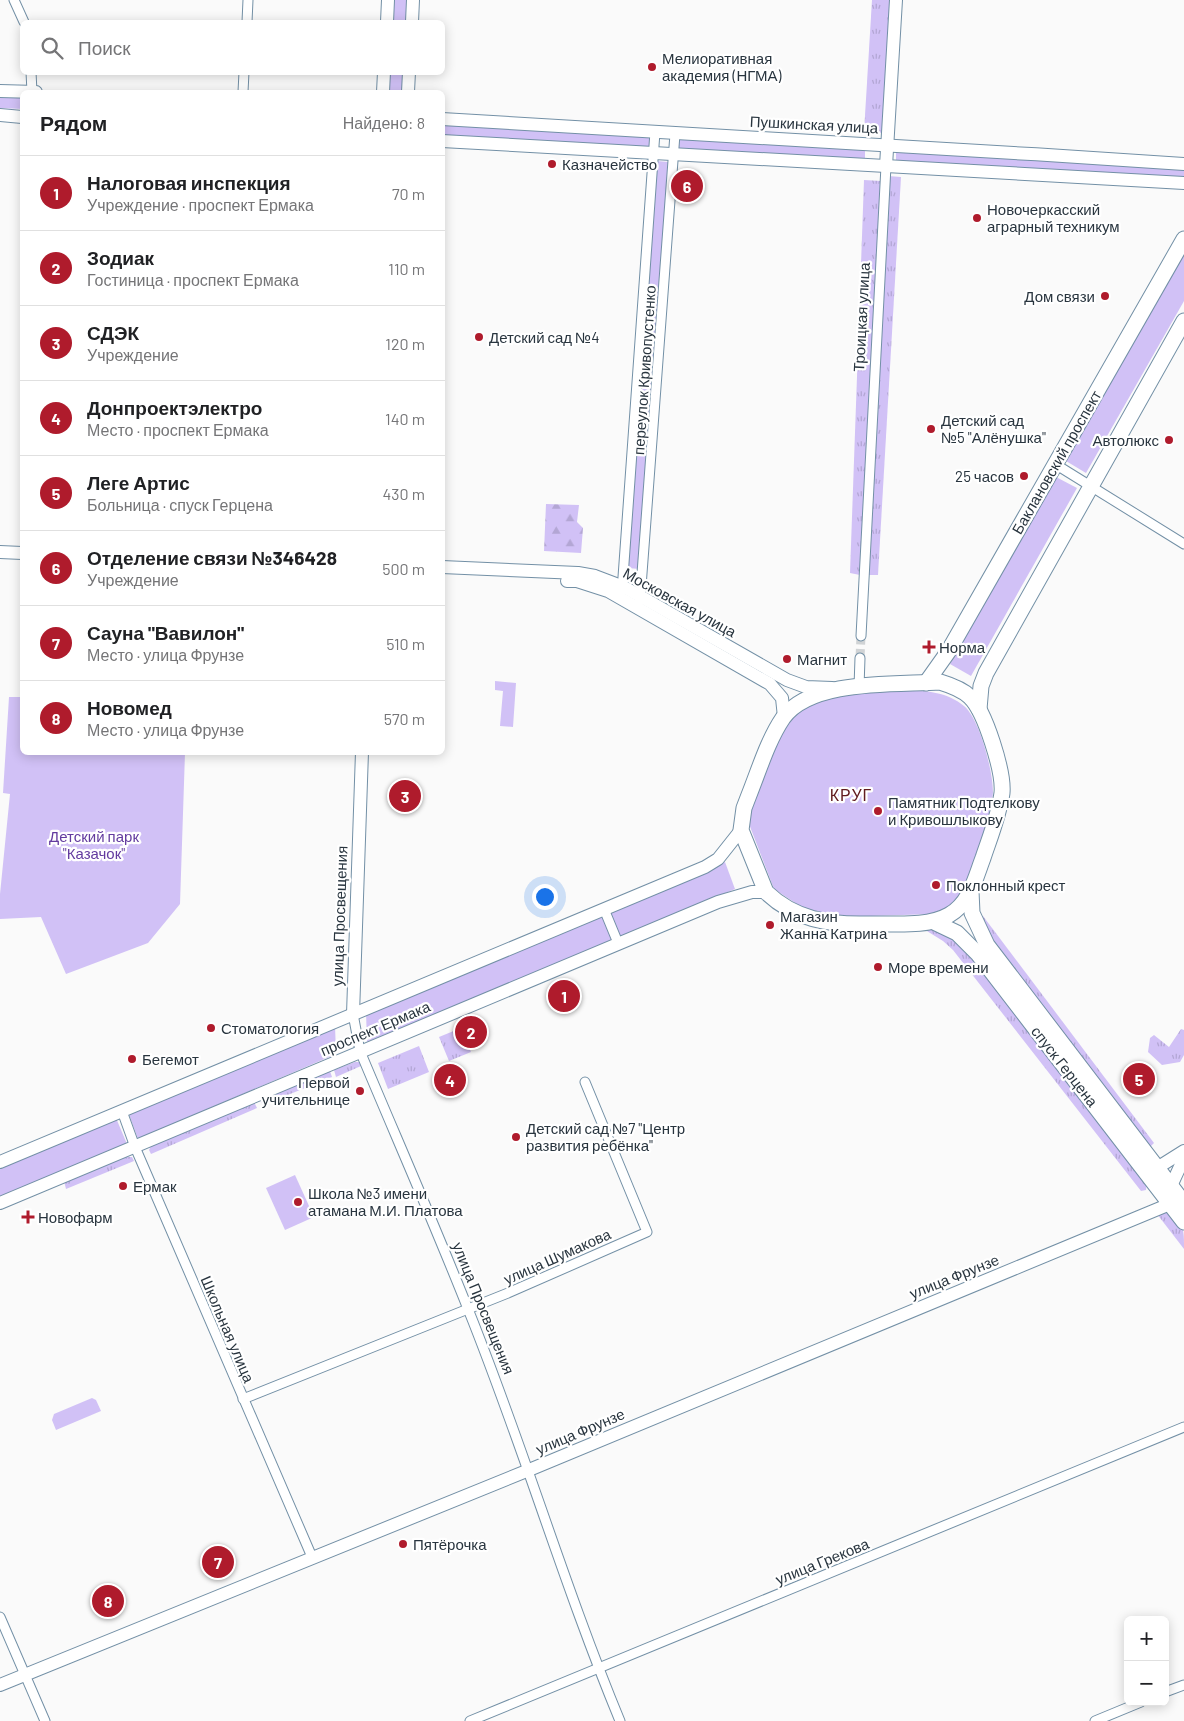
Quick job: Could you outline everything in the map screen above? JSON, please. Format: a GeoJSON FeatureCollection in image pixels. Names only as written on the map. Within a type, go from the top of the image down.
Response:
{"type":"FeatureCollection","features":[{"type":"Feature","properties":{"kind":"main road"},"geometry":{"type":"LineString","coordinates":[[387,20],[388,0]]}},
{"type":"Feature","properties":{"kind":"main road"},"geometry":{"type":"LineString","coordinates":[[412,20],[413,0]]}},
{"type":"Feature","properties":{"kind":"main road","name":"Троицкая улица"},"geometry":{"type":"LineString","coordinates":[[886,166],[896,0]]}},
{"type":"Feature","properties":{"kind":"main road"},"geometry":{"type":"LineString","coordinates":[[383,90],[384,75]]}},
{"type":"Feature","properties":{"kind":"main road"},"geometry":{"type":"LineString","coordinates":[[408,90],[409,75]]}},
{"type":"Feature","properties":{"kind":"main road"},"geometry":{"type":"LineString","coordinates":[[0,91],[20,92]]}},
{"type":"Feature","properties":{"kind":"main road"},"geometry":{"type":"LineString","coordinates":[[0,115],[20,116]]}},
{"type":"Feature","properties":{"kind":"main road","name":"Пушкинская улица"},"geometry":{"type":"LineString","coordinates":[[445,119],[675,134],[886,144],[1184,164]]}},
{"type":"Feature","properties":{"kind":"main road"},"geometry":{"type":"LineString","coordinates":[[445,141],[1184,183]]}},
{"type":"Feature","properties":{"kind":"main road","name":"Баклановский проспект"},"geometry":{"type":"LineString","coordinates":[[926,683],[948,652],[1184,239]]}},
{"type":"Feature","properties":{"kind":"main road"},"geometry":{"type":"LineString","coordinates":[[979,709],[981,686],[986,673],[1184,321]]}},
{"type":"Feature","properties":{"kind":"main road"},"geometry":{"type":"LineString","coordinates":[[0,546],[20,547]]}},
{"type":"Feature","properties":{"kind":"main road"},"geometry":{"type":"LineString","coordinates":[[0,552],[20,554]]}},
{"type":"Feature","properties":{"kind":"main road","name":"Московская улица"},"geometry":{"type":"LineString","coordinates":[[445,567],[578,573],[595,576],[639,602],[787,680],[806,687],[835,688]]}},
{"type":"Feature","properties":{"kind":"main road","name":"Московская улица"},"geometry":{"type":"LineString","coordinates":[[445,575],[577,581],[621,592]]}},
{"type":"Feature","properties":{"kind":"main road","name":"Московская улица"},"geometry":{"type":"LineString","coordinates":[[639,602],[770,684],[782,698],[784,717]]}},
{"type":"Feature","properties":{"kind":"main road"},"geometry":{"type":"LineString","coordinates":[[940,682],[970,697],[979,709],[999,767],[1002,791],[999,811],[971,891],[955,911],[934,922],[840,925],[819,922],[784,906],[766,892],[741,830],[748,795],[784,717],[803,699],[835,688],[926,683],[940,682]]}},
{"type":"Feature","properties":{"kind":"main road","name":"улица Просвещения"},"geometry":{"type":"LineString","coordinates":[[353,1014],[362,755]]}},
{"type":"Feature","properties":{"kind":"main road","name":"проспект Ермака"},"geometry":{"type":"LineString","coordinates":[[0,1162],[705,867],[718,859],[741,830]]}},
{"type":"Feature","properties":{"kind":"main road","name":"спуск Герцена"},"geometry":{"type":"LineString","coordinates":[[971,891],[972,913],[987,945],[1171,1186],[1184,1222]]}},
{"type":"Feature","properties":{"kind":"main road","name":"проспект Ермака"},"geometry":{"type":"LineString","coordinates":[[0,1204],[718,902],[752,892],[766,892]]}},
{"type":"Feature","properties":{"kind":"main road","name":"спуск Герцена"},"geometry":{"type":"LineString","coordinates":[[934,922],[957,933],[978,954],[1177,1204]]}},
{"type":"Feature","properties":{"kind":"main road"},"geometry":{"type":"LineString","coordinates":[[1157,1168],[1184,1151]]}},
{"type":"Feature","properties":{"kind":"main road"},"geometry":{"type":"LineString","coordinates":[[1171,1186],[1184,1158]]}},
{"type":"Feature","properties":{"kind":"main road","name":"улица Фрунзе"},"geometry":{"type":"LineString","coordinates":[[0,1685],[1177,1204]]}},
{"type":"Feature","properties":{"kind":"street"},"geometry":{"type":"LineString","coordinates":[[14,0],[23,20]]}},
{"type":"Feature","properties":{"kind":"street"},"geometry":{"type":"LineString","coordinates":[[247,20],[248,0]]}},
{"type":"Feature","properties":{"kind":"street"},"geometry":{"type":"LineString","coordinates":[[31,75],[34,90]]}},
{"type":"Feature","properties":{"kind":"street"},"geometry":{"type":"LineString","coordinates":[[243,90],[244,75]]}},
{"type":"Feature","properties":{"kind":"street","name":"переулок Кривопустенко"},"geometry":{"type":"LineString","coordinates":[[621,592],[655,132]]}},
{"type":"Feature","properties":{"kind":"street","name":"переулок Кривопустенко"},"geometry":{"type":"LineString","coordinates":[[639,602],[675,134]]}},
{"type":"Feature","properties":{"kind":"street","name":"Троицкая улица"},"geometry":{"type":"LineString","coordinates":[[861,636],[886,166]]}},
{"type":"Feature","properties":{"kind":"street"},"geometry":{"type":"LineString","coordinates":[[1055,464],[1184,544]]}},
{"type":"Feature","properties":{"kind":"street"},"geometry":{"type":"LineString","coordinates":[[859,687],[860,658]]}},
{"type":"Feature","properties":{"kind":"street"},"geometry":{"type":"LineString","coordinates":[[604,909],[618,943]]}},
{"type":"Feature","properties":{"kind":"street","name":"улица Просвещения"},"geometry":{"type":"LineString","coordinates":[[353,1014],[360,1051],[468,1309],[529,1470],[598,1668],[620,1721]]}},
{"type":"Feature","properties":{"kind":"street","name":"улица Шумакова"},"geometry":{"type":"LineString","coordinates":[[243,1399],[468,1309],[647,1232],[585,1082]]}},
{"type":"Feature","properties":{"kind":"street","name":"Школьная улица"},"geometry":{"type":"LineString","coordinates":[[122,1111],[135,1147],[312,1557]]}},
{"type":"Feature","properties":{"kind":"street","name":"улица Грекова"},"geometry":{"type":"LineString","coordinates":[[470,1721],[1184,1427]]}},
{"type":"Feature","properties":{"kind":"street"},"geometry":{"type":"LineString","coordinates":[[0,1617],[45,1721]]}},
{"type":"Feature","properties":{"kind":"street"},"geometry":{"type":"LineString","coordinates":[[1169,1691],[1184,1685]]}},
{"type":"Feature","properties":{"kind":"street"},"geometry":{"type":"LineString","coordinates":[[1096,1721],[1132,1706]]}},
{"type":"Feature","properties":{"kind":"green space"},"geometry":{"type":"Polygon","coordinates":[[[391,0],[412,0],[410,20],[389,20],[391,0]]]}},
{"type":"Feature","properties":{"kind":"green space"},"geometry":{"type":"Polygon","coordinates":[[[872,0],[894,0],[884,133],[864,132],[872,0]]]}},
{"type":"Feature","properties":{"kind":"green space"},"geometry":{"type":"Polygon","coordinates":[[[387,75],[407,75],[406,90],[386,90],[387,75]]]}},
{"type":"Feature","properties":{"kind":"green space"},"geometry":{"type":"Polygon","coordinates":[[[0,97],[20,98],[20,109],[0,108],[0,97]]]}},
{"type":"Feature","properties":{"kind":"green space"},"geometry":{"type":"Polygon","coordinates":[[[445,122],[652,136],[652,151],[445,138],[445,122]]]}},
{"type":"Feature","properties":{"kind":"green space"},"geometry":{"type":"Polygon","coordinates":[[[679,138],[865,147],[865,162],[678,151],[679,138]]]}},
{"type":"Feature","properties":{"kind":"green space"},"geometry":{"type":"Polygon","coordinates":[[[896,150],[1184,167],[1184,179],[896,163],[896,150]]]}},
{"type":"Feature","properties":{"kind":"green space"},"geometry":{"type":"Polygon","coordinates":[[[657,161],[668,162],[640,569],[627,568],[657,161]]]}},
{"type":"Feature","properties":{"kind":"green space"},"geometry":{"type":"Polygon","coordinates":[[[888,176],[901,177],[878,575],[869,575],[888,176]]]}},
{"type":"Feature","properties":{"kind":"green space"},"geometry":{"type":"Polygon","coordinates":[[[864,180],[881,181],[860,575],[850,573],[864,180]]]}},
{"type":"Feature","properties":{"kind":"green space"},"geometry":{"type":"Polygon","coordinates":[[[1184,253],[1184,301],[1086,473],[1066,461],[1184,253]]]}},
{"type":"Feature","properties":{"kind":"green space"},"geometry":{"type":"Polygon","coordinates":[[[1056,477],[1077,488],[971,676],[950,664],[1056,477]]]}},
{"type":"Feature","properties":{"kind":"green space"},"geometry":{"type":"Polygon","coordinates":[[[546,504],[579,505],[577,522],[583,528],[581,553],[544,551],[546,504]]]}},
{"type":"Feature","properties":{"kind":"green space"},"geometry":{"type":"Polygon","coordinates":[[[495,681],[516,683],[513,727],[500,726],[503,691],[495,690],[495,681]]]}},
{"type":"Feature","properties":{"kind":"green space"},"geometry":{"type":"Polygon","coordinates":[[[907,690],[944,695],[964,706],[975,722],[988,759],[993,792],[992,802],[979,850],[960,895],[954,903],[934,914],[840,917],[803,908],[774,889],[749,824],[753,798],[786,725],[805,704],[841,694],[907,690]]]}},
{"type":"Feature","properties":{"kind":"green space","name":"Детский парк \"Казачок\""},"geometry":{"type":"Polygon","coordinates":[[[9,697],[20,697],[20,755],[185,755],[180,904],[148,943],[66,974],[41,917],[0,919],[0,894],[10,794],[3,793],[9,697]]]}},
{"type":"Feature","properties":{"kind":"green space"},"geometry":{"type":"Polygon","coordinates":[[[725,862],[735,889],[367,1042],[366,1012],[725,862]]]}},
{"type":"Feature","properties":{"kind":"green space"},"geometry":{"type":"Polygon","coordinates":[[[983,916],[1154,1143],[1148,1149],[980,924],[983,916]]]}},
{"type":"Feature","properties":{"kind":"green space"},"geometry":{"type":"Polygon","coordinates":[[[922,928],[938,928],[957,939],[1147,1180],[1146,1190],[1141,1191],[953,950],[943,941],[922,928]]]}},
{"type":"Feature","properties":{"kind":"green space"},"geometry":{"type":"Polygon","coordinates":[[[335,1025],[336,1054],[138,1139],[128,1112],[335,1025]]]}},
{"type":"Feature","properties":{"kind":"green space"},"geometry":{"type":"Polygon","coordinates":[[[461,1028],[471,1052],[449,1061],[439,1037],[461,1028]]]}},
{"type":"Feature","properties":{"kind":"green space"},"geometry":{"type":"Polygon","coordinates":[[[1181,1029],[1184,1030],[1184,1055],[1180,1062],[1162,1065],[1148,1052],[1150,1038],[1154,1035],[1169,1047],[1181,1029]]]}},
{"type":"Feature","properties":{"kind":"green space"},"geometry":{"type":"Polygon","coordinates":[[[419,1046],[429,1072],[388,1089],[378,1063],[419,1046]]]}},
{"type":"Feature","properties":{"kind":"green space"},"geometry":{"type":"Polygon","coordinates":[[[359,1062],[361,1066],[336,1077],[334,1070],[359,1062]]]}},
{"type":"Feature","properties":{"kind":"green space"},"geometry":{"type":"Polygon","coordinates":[[[330,1071],[332,1077],[263,1105],[260,1100],[330,1071]]]}},
{"type":"Feature","properties":{"kind":"green space"},"geometry":{"type":"Polygon","coordinates":[[[254,1102],[257,1108],[151,1154],[149,1150],[151,1146],[254,1102]]]}},
{"type":"Feature","properties":{"kind":"green space"},"geometry":{"type":"Polygon","coordinates":[[[116,1118],[127,1144],[0,1197],[0,1165],[116,1118]]]}},
{"type":"Feature","properties":{"kind":"green space"},"geometry":{"type":"Polygon","coordinates":[[[127,1157],[132,1157],[134,1161],[66,1189],[64,1181],[127,1157]]]}},
{"type":"Feature","properties":{"kind":"green space"},"geometry":{"type":"Polygon","coordinates":[[[295,1175],[314,1217],[285,1230],[266,1188],[295,1175]]]}},
{"type":"Feature","properties":{"kind":"green space"},"geometry":{"type":"Polygon","coordinates":[[[1166,1212],[1176,1219],[1182,1227],[1184,1249],[1157,1214],[1166,1212]]]}},
{"type":"Feature","properties":{"kind":"green space"},"geometry":{"type":"Polygon","coordinates":[[[92,1398],[96,1400],[101,1411],[56,1430],[52,1420],[54,1414],[92,1398]]]}},
{"type":"Feature","properties":{"kind":"tunnel"},"geometry":{"type":"LineString","coordinates":[[860,658],[861,636]]}},
{"type":"Feature","properties":{"kind":"place","name":"Мелиоративная академия (НГМА)"},"geometry":{"type":"Point","coordinates":[652,67]}},
{"type":"Feature","properties":{"kind":"place","name":"Казначейство"},"geometry":{"type":"Point","coordinates":[552,164]}},
{"type":"Feature","properties":{"kind":"place","name":"Отделение связи №346428"},"geometry":{"type":"Point","coordinates":[687,186]}},
{"type":"Feature","properties":{"kind":"place","name":"Новочеркасский аграрный техникум"},"geometry":{"type":"Point","coordinates":[977,218]}},
{"type":"Feature","properties":{"kind":"place","name":"Дом связи"},"geometry":{"type":"Point","coordinates":[1105,296]}},
{"type":"Feature","properties":{"kind":"place","name":"Детский сад №4"},"geometry":{"type":"Point","coordinates":[479,337]}},
{"type":"Feature","properties":{"kind":"place","name":"Детский сад №5 \"Алёнушка\""},"geometry":{"type":"Point","coordinates":[931,429]}},
{"type":"Feature","properties":{"kind":"place","name":"Автолюкс"},"geometry":{"type":"Point","coordinates":[1169,440]}},
{"type":"Feature","properties":{"kind":"place","name":"25 часов"},"geometry":{"type":"Point","coordinates":[1024,476]}},
{"type":"Feature","properties":{"kind":"place","name":"Норма"},"geometry":{"type":"Point","coordinates":[929,647]}},
{"type":"Feature","properties":{"kind":"place","name":"Магнит"},"geometry":{"type":"Point","coordinates":[787,659]}},
{"type":"Feature","properties":{"kind":"place","name":"СДЭК"},"geometry":{"type":"Point","coordinates":[405,796]}},
{"type":"Feature","properties":{"kind":"place","name":"Памятник Подтелкову и Кривошлыкову"},"geometry":{"type":"Point","coordinates":[878,811]}},
{"type":"Feature","properties":{"kind":"place","name":"Поклонный крест"},"geometry":{"type":"Point","coordinates":[936,885]}},
{"type":"Feature","properties":{"kind":"place","name":"Магазин Жанна Катрина"},"geometry":{"type":"Point","coordinates":[770,925]}},
{"type":"Feature","properties":{"kind":"place","name":"Море времени"},"geometry":{"type":"Point","coordinates":[878,967]}},
{"type":"Feature","properties":{"kind":"place","name":"Налоговая инспекция"},"geometry":{"type":"Point","coordinates":[564,996]}},
{"type":"Feature","properties":{"kind":"place","name":"Стоматология"},"geometry":{"type":"Point","coordinates":[211,1028]}},
{"type":"Feature","properties":{"kind":"place","name":"Зодиак"},"geometry":{"type":"Point","coordinates":[471,1032]}},
{"type":"Feature","properties":{"kind":"place","name":"Бегемот"},"geometry":{"type":"Point","coordinates":[132,1059]}},
{"type":"Feature","properties":{"kind":"place","name":"Леге Артис"},"geometry":{"type":"Point","coordinates":[1139,1079]}},
{"type":"Feature","properties":{"kind":"place","name":"Донпроектэлектро"},"geometry":{"type":"Point","coordinates":[450,1080]}},
{"type":"Feature","properties":{"kind":"place","name":"Первой учительнице"},"geometry":{"type":"Point","coordinates":[360,1091]}},
{"type":"Feature","properties":{"kind":"place","name":"Детский сад №7 \"Центр развития ребёнка\""},"geometry":{"type":"Point","coordinates":[516,1137]}},
{"type":"Feature","properties":{"kind":"place","name":"Ермак"},"geometry":{"type":"Point","coordinates":[123,1186]}},
{"type":"Feature","properties":{"kind":"place","name":"Школа №3 имени атамана М.И. Платова"},"geometry":{"type":"Point","coordinates":[298,1202]}},
{"type":"Feature","properties":{"kind":"place","name":"Новофарм"},"geometry":{"type":"Point","coordinates":[28,1217]}},
{"type":"Feature","properties":{"kind":"place","name":"Пятёрочка"},"geometry":{"type":"Point","coordinates":[403,1544]}},
{"type":"Feature","properties":{"kind":"place","name":"Сауна \"Вавилон\""},"geometry":{"type":"Point","coordinates":[218,1562]}},
{"type":"Feature","properties":{"kind":"place","name":"Новомед"},"geometry":{"type":"Point","coordinates":[108,1601]}},
{"type":"Feature","properties":{"kind":"district","name":"КРУГ"},"geometry":{"type":"Point","coordinates":[851,794]}}]}
